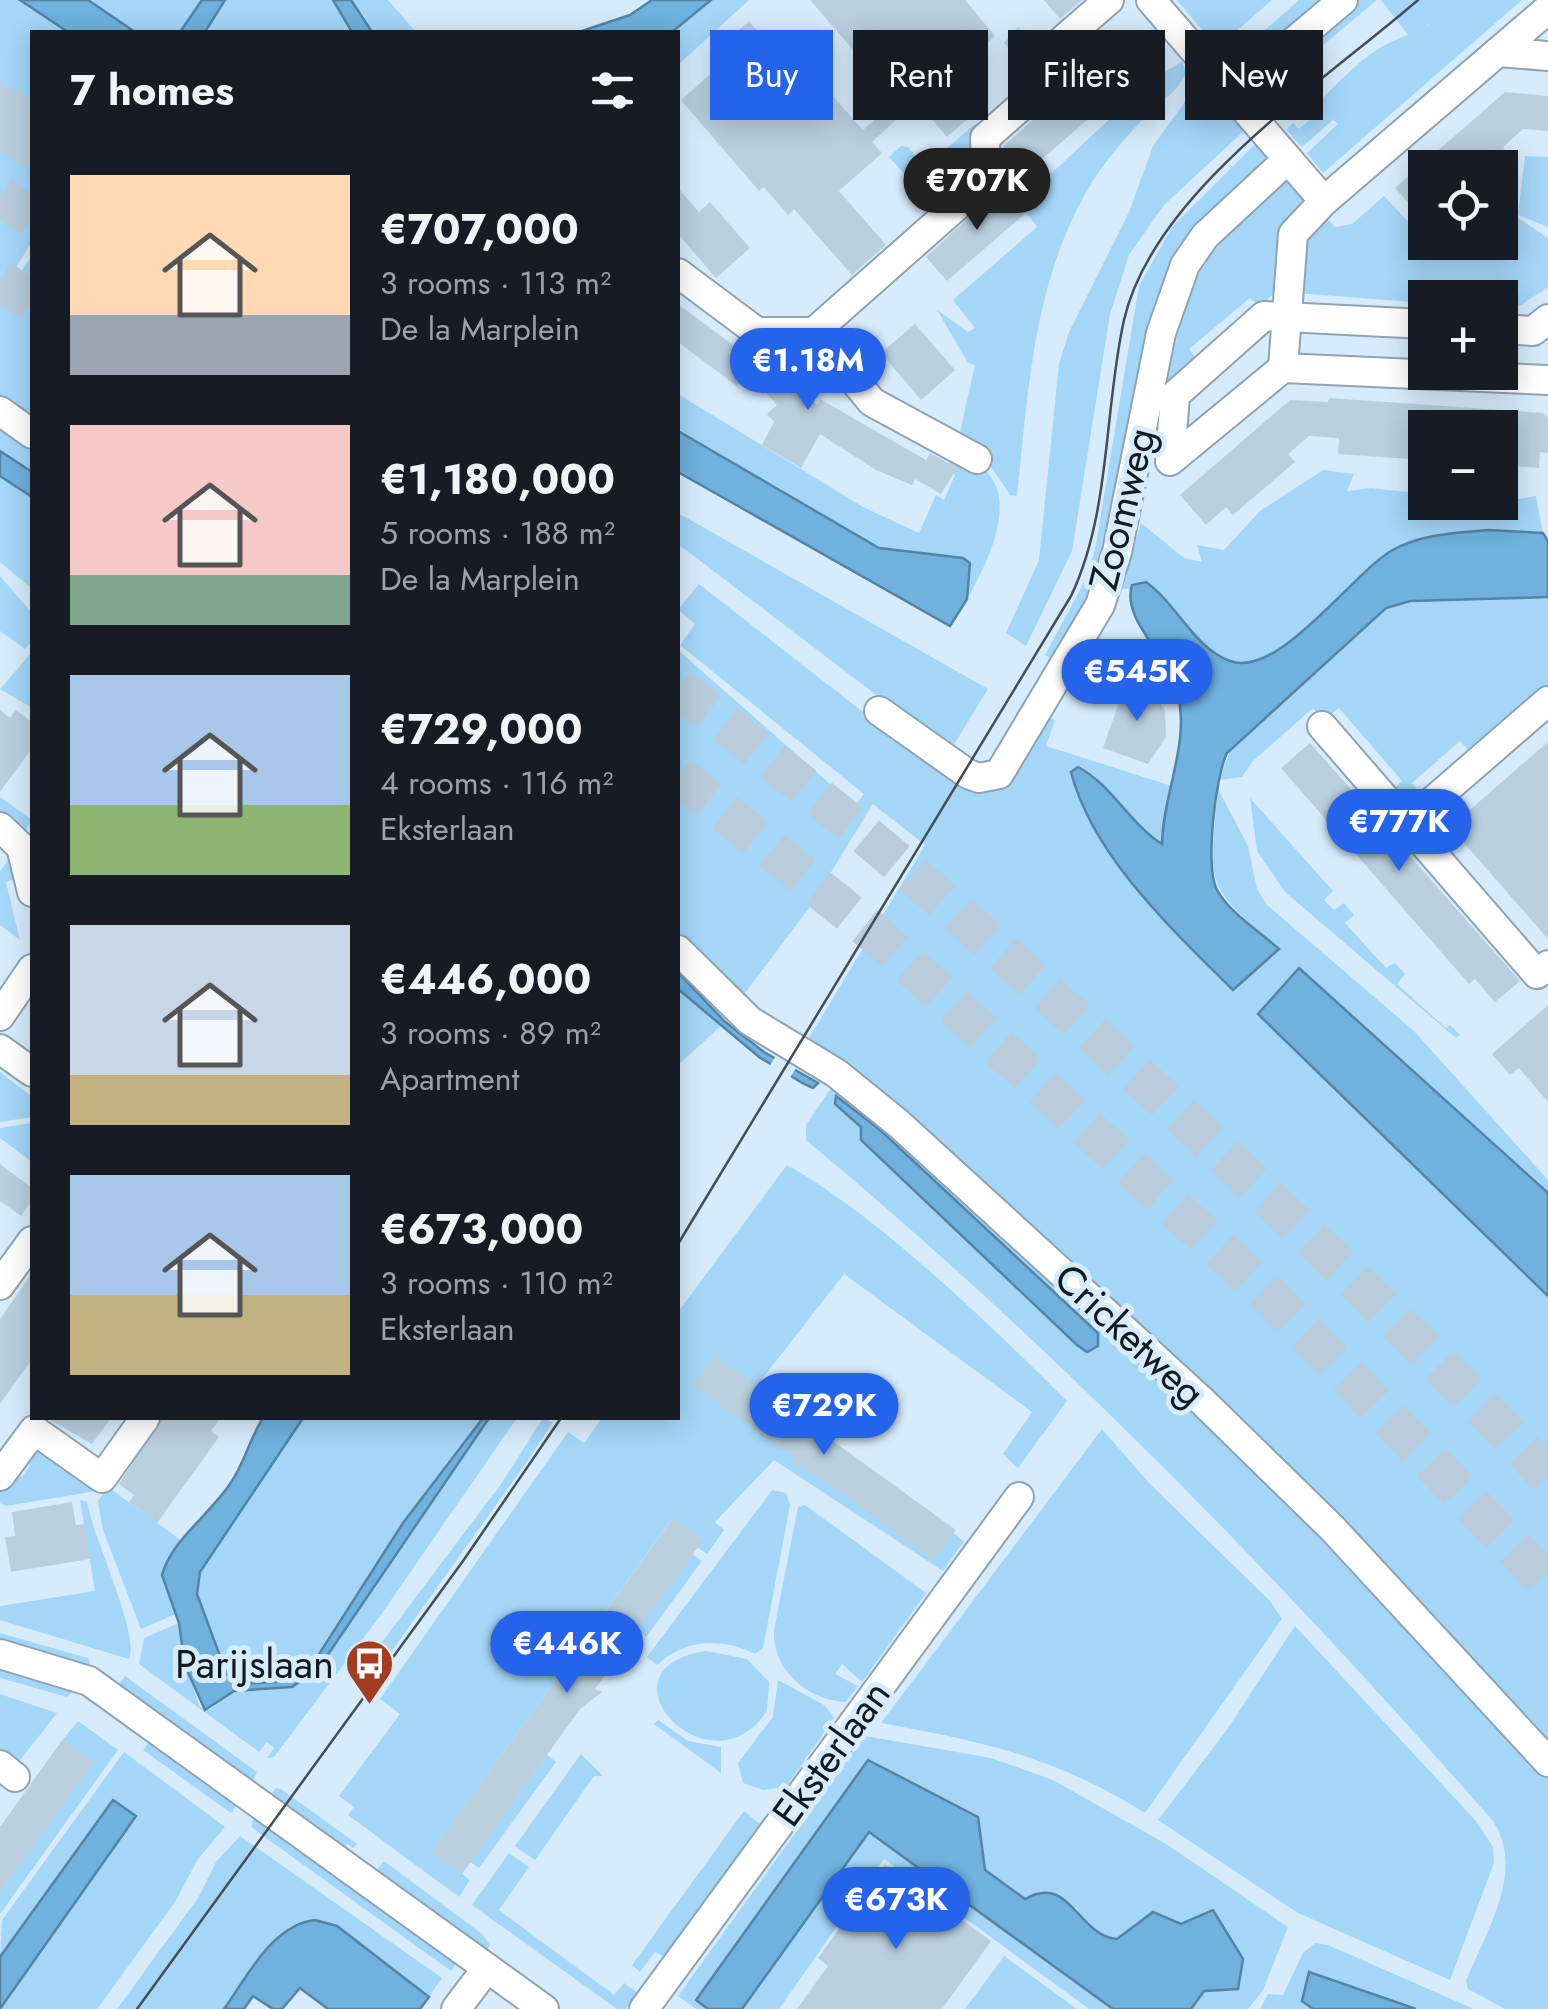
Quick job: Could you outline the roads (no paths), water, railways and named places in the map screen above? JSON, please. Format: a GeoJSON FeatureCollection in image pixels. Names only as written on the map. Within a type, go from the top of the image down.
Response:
{"type":"FeatureCollection","features":[{"type":"Feature","properties":{"kind":"street"},"geometry":{"type":"LineString","coordinates":[[680,274],[757,332],[814,332],[986,180],[985,138],[1054,76],[1064,39],[1109,0]]}},
{"type":"Feature","properties":{"kind":"street"},"geometry":{"type":"LineString","coordinates":[[1150,0],[1185,40]]}},
{"type":"Feature","properties":{"kind":"street"},"geometry":{"type":"LineString","coordinates":[[1307,30],[1342,0]]}},
{"type":"Feature","properties":{"kind":"street"},"geometry":{"type":"LineString","coordinates":[[1283,368],[1293,234],[1324,200],[1548,9]]}},
{"type":"Feature","properties":{"kind":"street"},"geometry":{"type":"LineString","coordinates":[[1498,52],[1548,56]]}},
{"type":"Feature","properties":{"kind":"street"},"geometry":{"type":"LineString","coordinates":[[1254,120],[1324,200]]}},
{"type":"Feature","properties":{"kind":"street","name":"Zoomweg"},"geometry":{"type":"LineString","coordinates":[[879,711],[968,774],[980,778],[999,774],[1100,606],[1117,552],[1170,296],[1205,236],[1287,160]]}},
{"type":"Feature","properties":{"kind":"street"},"geometry":{"type":"LineString","coordinates":[[1408,323],[1264,316],[1175,395],[1170,461],[1283,368],[1548,380]]}},
{"type":"Feature","properties":{"kind":"street"},"geometry":{"type":"LineString","coordinates":[[1518,330],[1533,331],[1548,319]]}},
{"type":"Feature","properties":{"kind":"street"},"geometry":{"type":"LineString","coordinates":[[814,332],[872,402],[976,458]]}},
{"type":"Feature","properties":{"kind":"street"},"geometry":{"type":"LineString","coordinates":[[0,411],[30,433]]}},
{"type":"Feature","properties":{"kind":"street"},"geometry":{"type":"LineString","coordinates":[[1405,825],[1548,701]]}},
{"type":"Feature","properties":{"kind":"street"},"geometry":{"type":"LineString","coordinates":[[1322,726],[1537,974],[1548,964]]}},
{"type":"Feature","properties":{"kind":"street"},"geometry":{"type":"LineString","coordinates":[[0,827],[20,847],[30,884]]}},
{"type":"Feature","properties":{"kind":"street","name":"Cricketweg"},"geometry":{"type":"LineString","coordinates":[[680,952],[750,1022],[836,1074],[900,1124],[1200,1400],[1332,1529],[1548,1762]]}},
{"type":"Feature","properties":{"kind":"street"},"geometry":{"type":"LineString","coordinates":[[0,1016],[30,972]]}},
{"type":"Feature","properties":{"kind":"street"},"geometry":{"type":"LineString","coordinates":[[0,1049],[30,1071]]}},
{"type":"Feature","properties":{"kind":"street"},"geometry":{"type":"LineString","coordinates":[[0,1285],[30,1244]]}},
{"type":"Feature","properties":{"kind":"street"},"geometry":{"type":"LineString","coordinates":[[0,1476],[34,1430],[102,1478],[144,1420]]}},
{"type":"Feature","properties":{"kind":"street","name":"Eksterlaan"},"geometry":{"type":"LineString","coordinates":[[644,2009],[1019,1496]]}},
{"type":"Feature","properties":{"kind":"street"},"geometry":{"type":"LineString","coordinates":[[0,1654],[89,1680],[544,2009]]}},
{"type":"Feature","properties":{"kind":"street"},"geometry":{"type":"LineString","coordinates":[[456,2009],[487,1968]]}},
{"type":"Feature","properties":{"kind":"tunnel"},"geometry":{"type":"LineString","coordinates":[[0,196],[30,217]]}},
{"type":"Feature","properties":{"kind":"tunnel"},"geometry":{"type":"LineString","coordinates":[[0,279],[30,301]]}},
{"type":"Feature","properties":{"kind":"tunnel"},"geometry":{"type":"LineString","coordinates":[[680,689],[890,856],[1082,1024],[1319,1246],[1548,1476]]}},
{"type":"Feature","properties":{"kind":"tunnel"},"geometry":{"type":"LineString","coordinates":[[680,777],[874,933],[1266,1292],[1548,1583]]}},
{"type":"Feature","properties":{"kind":"tram line"},"geometry":{"type":"LineString","coordinates":[[680,1241],[1071,596],[1093,530],[1124,320],[1141,273],[1169,228],[1204,185],[1290,104],[1418,0]]}},
{"type":"Feature","properties":{"kind":"tram line"},"geometry":{"type":"LineString","coordinates":[[137,2009],[463,1561],[560,1420]]}},
{"type":"Feature","properties":{"kind":"place","name":"Parijslaan"},"geometry":{"type":"Point","coordinates":[369,1706]}}]}
